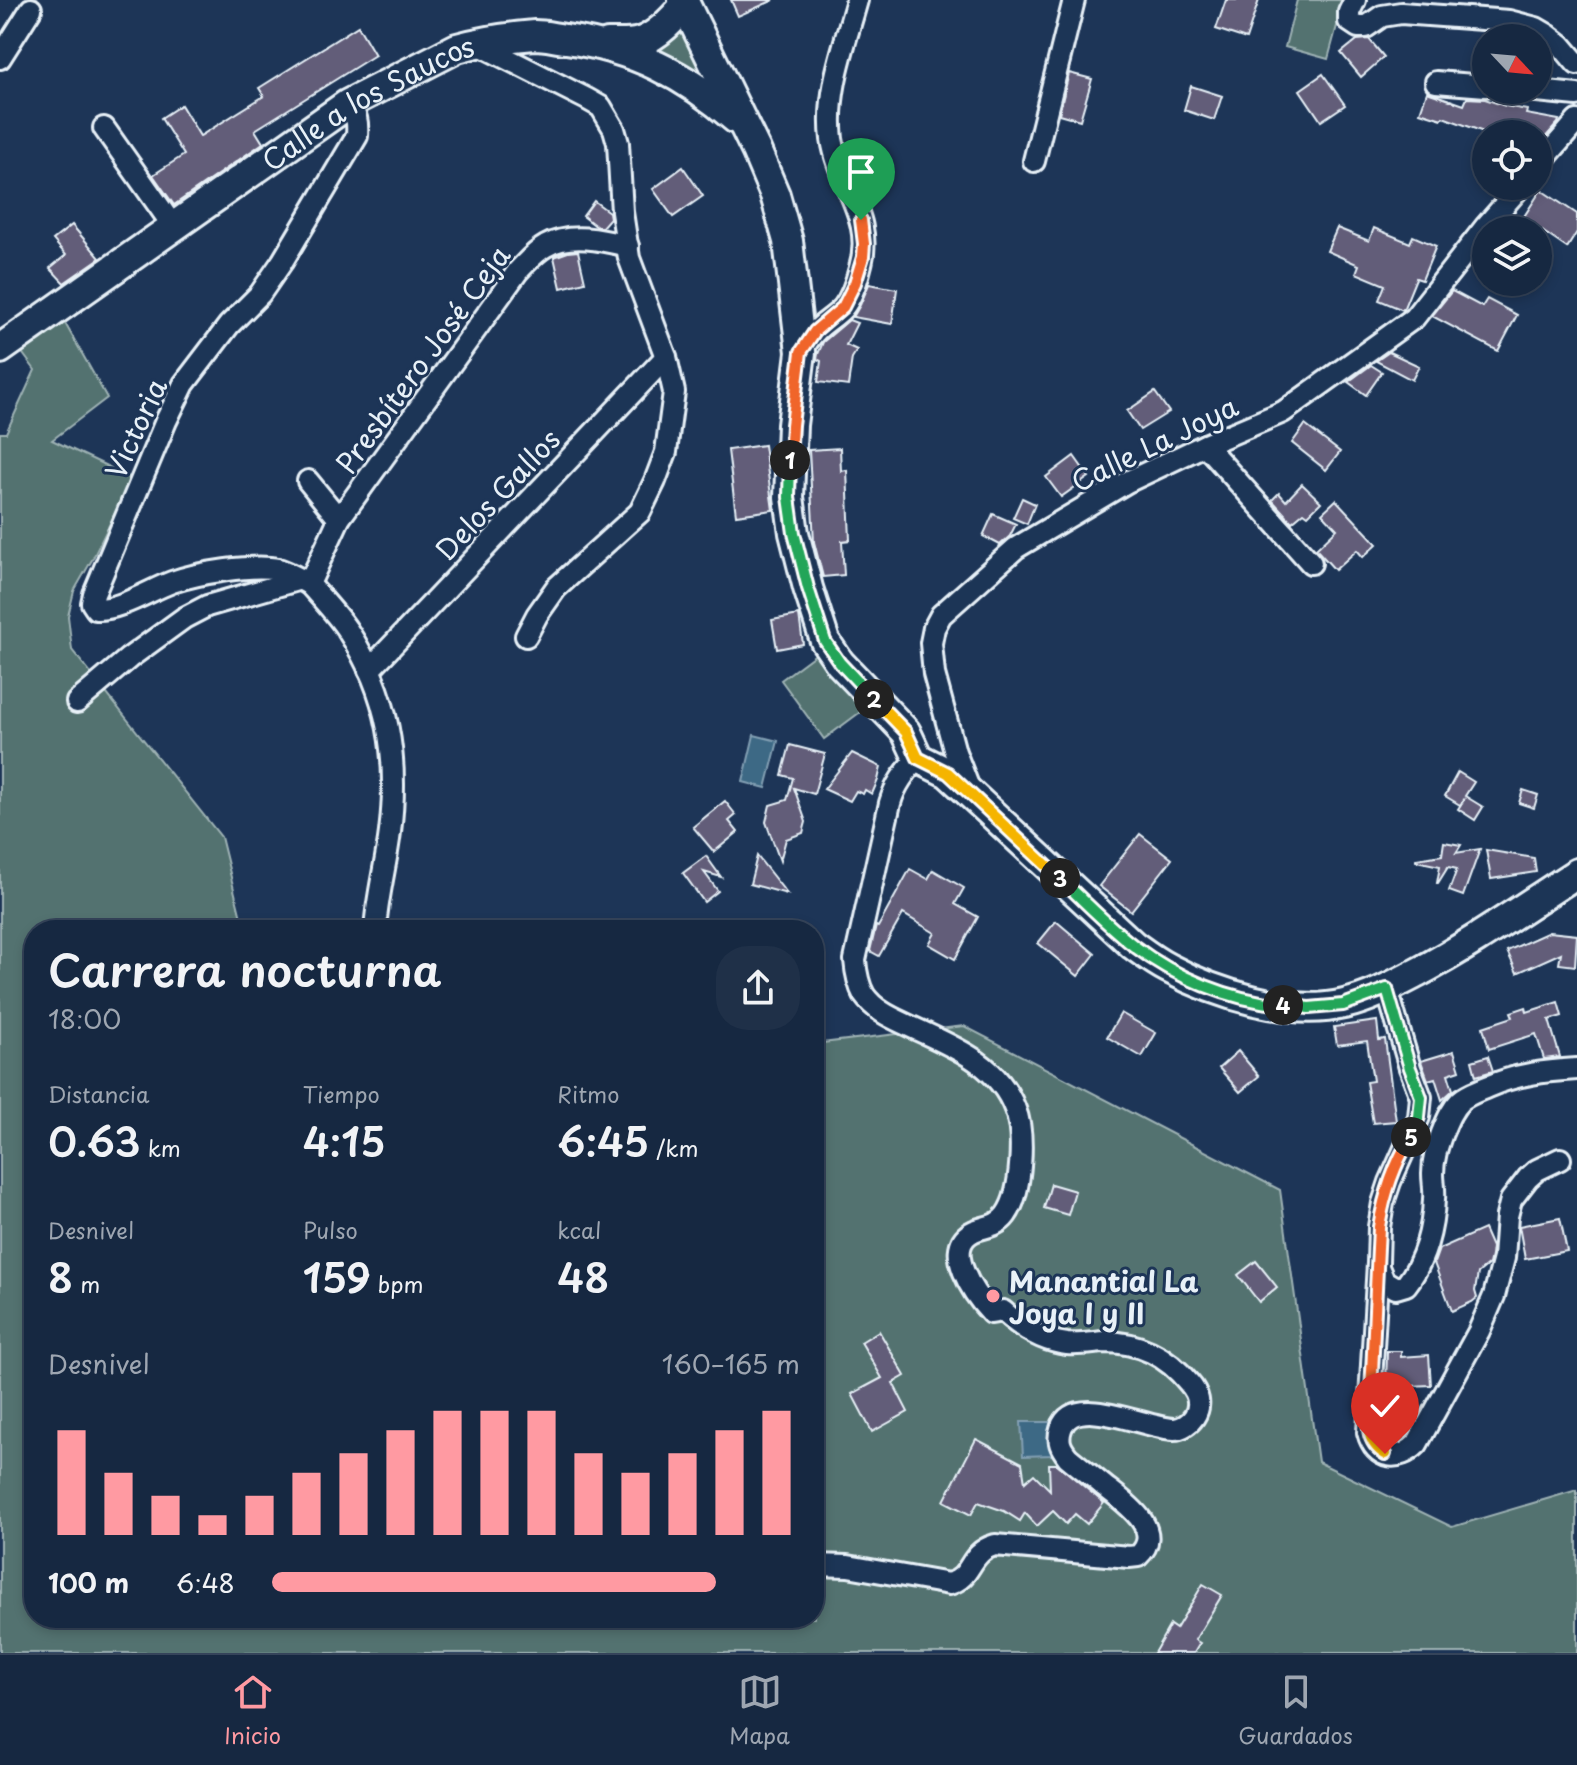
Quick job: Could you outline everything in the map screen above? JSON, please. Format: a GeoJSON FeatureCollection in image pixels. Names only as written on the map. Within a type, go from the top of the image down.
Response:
{"type":"FeatureCollection","features":[{"type":"Feature","properties":{"kind":"main road"},"geometry":{"type":"LineString","coordinates":[[598,44],[639,42],[667,24],[684,2],[775,195],[788,241],[801,352],[792,425],[789,497],[794,533],[825,641],[840,663],[906,732],[918,758],[948,773],[1133,945],[1167,968],[1217,990],[1259,1003],[1309,1008],[1343,1005],[1387,989],[1449,956],[1577,873]]}},
{"type":"Feature","properties":{"kind":"main road","name":"Calle a los Saucos"},"geometry":{"type":"LineString","coordinates":[[0,349],[348,104],[457,48],[538,35],[598,44],[631,55],[703,92],[741,124],[756,150]]}},
{"type":"Feature","properties":{"kind":"street"},"geometry":{"type":"LineString","coordinates":[[801,352],[815,331],[843,307],[863,257],[861,220],[838,167],[830,117],[841,56],[857,0]]}},
{"type":"Feature","properties":{"kind":"street"},"geometry":{"type":"LineString","coordinates":[[1034,161],[1074,0]]}},
{"type":"Feature","properties":{"kind":"street"},"geometry":{"type":"LineString","coordinates":[[1355,0],[1348,16],[1349,21],[1358,27],[1366,27],[1382,16],[1401,13],[1509,21],[1536,28],[1548,35],[1577,64]]}},
{"type":"Feature","properties":{"kind":"street"},"geometry":{"type":"LineString","coordinates":[[0,58],[31,9]]}},
{"type":"Feature","properties":{"kind":"street"},"geometry":{"type":"LineString","coordinates":[[476,43],[587,99],[601,107],[609,118],[618,143],[622,212],[629,258],[666,357],[674,392],[666,452],[640,512],[556,588],[526,636]]}},
{"type":"Feature","properties":{"kind":"street"},"geometry":{"type":"LineString","coordinates":[[1436,82],[1472,85]]}},
{"type":"Feature","properties":{"kind":"street"},"geometry":{"type":"LineString","coordinates":[[1552,92],[1577,95]]}},
{"type":"Feature","properties":{"kind":"street","name":"Victoria"},"geometry":{"type":"LineString","coordinates":[[305,582],[278,569],[234,569],[174,581],[104,609],[96,609],[92,603],[184,384],[229,325],[268,284],[357,136],[356,114],[348,104]]}},
{"type":"Feature","properties":{"kind":"street"},"geometry":{"type":"LineString","coordinates":[[1552,150],[1577,121]]}},
{"type":"Feature","properties":{"kind":"street"},"geometry":{"type":"LineString","coordinates":[[104,128],[173,226]]}},
{"type":"Feature","properties":{"kind":"street","name":"Calle La Joya"},"geometry":{"type":"LineString","coordinates":[[972,797],[955,752],[934,674],[931,643],[941,615],[1016,548],[1127,482],[1283,412],[1414,318],[1509,200]]}},
{"type":"Feature","properties":{"kind":"street","name":"Presbítero José Ceja"},"geometry":{"type":"LineString","coordinates":[[305,582],[339,519],[505,287],[537,252],[560,239],[598,239],[628,246]]}},
{"type":"Feature","properties":{"kind":"street","name":"Delos Gallos"},"geometry":{"type":"LineString","coordinates":[[369,670],[666,357]]}},
{"type":"Feature","properties":{"kind":"street"},"geometry":{"type":"LineString","coordinates":[[1205,445],[1311,563]]}},
{"type":"Feature","properties":{"kind":"street"},"geometry":{"type":"LineString","coordinates":[[308,481],[339,519]]}},
{"type":"Feature","properties":{"kind":"street"},"geometry":{"type":"LineString","coordinates":[[77,702],[129,658],[184,618],[207,606],[252,592],[305,582],[346,629],[369,670],[391,738],[394,777],[390,828],[376,920]]}},
{"type":"Feature","properties":{"kind":"street"},"geometry":{"type":"LineString","coordinates":[[824,1565],[848,1566],[949,1584],[961,1579],[978,1553],[995,1545],[1138,1556],[1148,1538],[1145,1525],[1130,1506],[1062,1450],[1059,1441],[1063,1424],[1072,1415],[1088,1412],[1174,1429],[1187,1425],[1198,1408],[1193,1387],[1164,1358],[1126,1344],[1068,1344],[1043,1337],[1021,1326],[1003,1311],[991,1313],[966,1278],[959,1255],[962,1242],[973,1231],[998,1222],[1010,1208],[1020,1161],[1021,1126],[1017,1112],[1004,1086],[985,1066],[962,1051],[877,1009],[864,994],[856,972],[855,960],[890,803],[898,782],[918,758]]}},
{"type":"Feature","properties":{"kind":"street"},"geometry":{"type":"LineString","coordinates":[[1387,989],[1421,1097],[1415,1127],[1383,1203],[1379,1227],[1378,1269],[1384,1281],[1396,1288],[1406,1285],[1423,1255],[1434,1201],[1436,1150],[1447,1119],[1461,1100],[1516,1076],[1577,1069]]}},
{"type":"Feature","properties":{"kind":"street"},"geometry":{"type":"LineString","coordinates":[[1378,1263],[1368,1432],[1378,1450],[1391,1456],[1405,1454],[1417,1444],[1479,1331],[1502,1270],[1511,1200],[1528,1178],[1560,1159]]}},
{"type":"Feature","properties":{"kind":"green space"},"geometry":{"type":"Polygon","coordinates":[[[1297,0],[1344,0],[1328,59],[1285,47],[1297,0]]]}},
{"type":"Feature","properties":{"kind":"green space"},"geometry":{"type":"Polygon","coordinates":[[[686,26],[725,102],[647,54],[686,26]]]}},
{"type":"Feature","properties":{"kind":"green space"},"geometry":{"type":"Polygon","coordinates":[[[57,309],[107,398],[52,440],[132,478],[74,591],[68,616],[72,650],[221,837],[242,920],[24,920],[24,1628],[824,1628],[824,1043],[964,1026],[1280,1190],[1318,1462],[1452,1527],[1577,1490],[1577,1653],[0,1653],[0,433],[6,433],[35,370],[12,339],[57,309]]]}},
{"type":"Feature","properties":{"kind":"green space"},"geometry":{"type":"Polygon","coordinates":[[[820,651],[863,710],[824,739],[781,680],[820,651]]]}},
{"type":"Feature","properties":{"kind":"water"},"geometry":{"type":"Polygon","coordinates":[[[754,735],[778,741],[766,788],[743,782],[754,735]]]}},
{"type":"Feature","properties":{"kind":"water"},"geometry":{"type":"Polygon","coordinates":[[[1021,1422],[1050,1422],[1052,1455],[1023,1456],[1021,1422]]]}},
{"type":"Feature","properties":{"kind":"building"},"geometry":{"type":"Polygon","coordinates":[[[731,0],[774,0],[738,16],[731,0]]]}},
{"type":"Feature","properties":{"kind":"building"},"geometry":{"type":"Polygon","coordinates":[[[1226,0],[1259,0],[1246,39],[1216,29],[1226,0]]]}},
{"type":"Feature","properties":{"kind":"building"},"geometry":{"type":"Polygon","coordinates":[[[358,26],[375,55],[255,130],[263,143],[174,205],[153,175],[184,155],[161,118],[181,105],[200,136],[264,96],[259,88],[358,26]]]}},
{"type":"Feature","properties":{"kind":"building"},"geometry":{"type":"Polygon","coordinates":[[[1369,39],[1384,57],[1361,77],[1341,53],[1357,40],[1369,39]]]}},
{"type":"Feature","properties":{"kind":"building"},"geometry":{"type":"Polygon","coordinates":[[[1069,73],[1092,79],[1080,120],[1059,114],[1069,73]]]}},
{"type":"Feature","properties":{"kind":"building"},"geometry":{"type":"Polygon","coordinates":[[[1323,74],[1345,105],[1321,121],[1300,90],[1323,74]]]}},
{"type":"Feature","properties":{"kind":"building"},"geometry":{"type":"Polygon","coordinates":[[[1191,86],[1222,96],[1214,120],[1184,110],[1191,86]]]}},
{"type":"Feature","properties":{"kind":"building"},"geometry":{"type":"Polygon","coordinates":[[[1427,92],[1464,105],[1467,98],[1472,98],[1472,104],[1499,104],[1527,110],[1526,114],[1559,120],[1552,130],[1552,120],[1472,120],[1472,128],[1420,112],[1427,92]]]}},
{"type":"Feature","properties":{"kind":"building"},"geometry":{"type":"Polygon","coordinates":[[[683,167],[703,196],[673,217],[653,189],[683,167]]]}},
{"type":"Feature","properties":{"kind":"building"},"geometry":{"type":"Polygon","coordinates":[[[1552,197],[1577,214],[1577,232],[1567,248],[1552,238],[1552,216],[1524,216],[1535,200],[1552,200],[1552,197]]]}},
{"type":"Feature","properties":{"kind":"building"},"geometry":{"type":"Polygon","coordinates":[[[594,201],[609,212],[610,218],[602,227],[597,227],[583,216],[594,201]]]}},
{"type":"Feature","properties":{"kind":"building"},"geometry":{"type":"Polygon","coordinates":[[[72,225],[100,258],[64,283],[50,268],[66,255],[53,240],[72,225]]]}},
{"type":"Feature","properties":{"kind":"building"},"geometry":{"type":"Polygon","coordinates":[[[1337,228],[1369,241],[1374,228],[1410,243],[1413,236],[1436,246],[1422,280],[1416,278],[1403,310],[1379,300],[1385,285],[1356,273],[1359,265],[1327,251],[1337,228]]]}},
{"type":"Feature","properties":{"kind":"building"},"geometry":{"type":"Polygon","coordinates":[[[578,251],[585,282],[561,288],[554,257],[578,251]]]}},
{"type":"Feature","properties":{"kind":"building"},"geometry":{"type":"Polygon","coordinates":[[[869,284],[897,289],[892,324],[853,317],[869,284]]]}},
{"type":"Feature","properties":{"kind":"building"},"geometry":{"type":"Polygon","coordinates":[[[1452,291],[1482,307],[1487,299],[1517,315],[1498,351],[1432,316],[1452,291]]]}},
{"type":"Feature","properties":{"kind":"building"},"geometry":{"type":"Polygon","coordinates":[[[849,320],[857,323],[846,345],[857,350],[852,358],[848,386],[818,382],[821,361],[817,359],[823,342],[849,320]]]}},
{"type":"Feature","properties":{"kind":"building"},"geometry":{"type":"Polygon","coordinates":[[[1389,352],[1419,366],[1412,380],[1376,361],[1389,352]]]}},
{"type":"Feature","properties":{"kind":"building"},"geometry":{"type":"Polygon","coordinates":[[[1371,365],[1382,372],[1366,395],[1348,382],[1371,365]]]}},
{"type":"Feature","properties":{"kind":"building"},"geometry":{"type":"Polygon","coordinates":[[[1155,392],[1169,412],[1140,430],[1127,411],[1155,392]]]}},
{"type":"Feature","properties":{"kind":"building"},"geometry":{"type":"Polygon","coordinates":[[[1305,425],[1340,452],[1326,470],[1292,443],[1305,425]]]}},
{"type":"Feature","properties":{"kind":"building"},"geometry":{"type":"Polygon","coordinates":[[[764,445],[773,510],[736,515],[728,450],[764,445]]]}},
{"type":"Feature","properties":{"kind":"building"},"geometry":{"type":"Polygon","coordinates":[[[840,448],[841,471],[847,470],[850,540],[842,541],[844,575],[823,577],[814,542],[809,450],[840,448]]]}},
{"type":"Feature","properties":{"kind":"building"},"geometry":{"type":"Polygon","coordinates":[[[1074,456],[1089,477],[1061,497],[1046,477],[1074,456]]]}},
{"type":"Feature","properties":{"kind":"building"},"geometry":{"type":"Polygon","coordinates":[[[1302,484],[1321,502],[1308,515],[1304,512],[1292,522],[1272,500],[1279,493],[1286,501],[1302,484]]]}},
{"type":"Feature","properties":{"kind":"building"},"geometry":{"type":"Polygon","coordinates":[[[1022,498],[1035,504],[1027,524],[1013,518],[1022,498]]]}},
{"type":"Feature","properties":{"kind":"building"},"geometry":{"type":"Polygon","coordinates":[[[1336,500],[1377,544],[1363,557],[1357,550],[1335,570],[1316,549],[1337,529],[1322,513],[1336,500]]]}},
{"type":"Feature","properties":{"kind":"building"},"geometry":{"type":"Polygon","coordinates":[[[993,514],[1016,524],[1010,536],[1000,545],[983,536],[993,514]]]}},
{"type":"Feature","properties":{"kind":"building"},"geometry":{"type":"Polygon","coordinates":[[[799,615],[803,644],[777,649],[772,620],[799,615]]]}},
{"type":"Feature","properties":{"kind":"building"},"geometry":{"type":"Polygon","coordinates":[[[790,745],[825,754],[814,794],[794,788],[806,822],[803,833],[786,839],[780,861],[766,822],[770,805],[787,800],[793,778],[782,775],[790,745]]]}},
{"type":"Feature","properties":{"kind":"building"},"geometry":{"type":"Polygon","coordinates":[[[852,753],[881,767],[872,794],[865,790],[863,794],[856,791],[850,801],[824,789],[852,753]]]}},
{"type":"Feature","properties":{"kind":"building"},"geometry":{"type":"Polygon","coordinates":[[[1458,772],[1474,782],[1465,796],[1483,807],[1475,820],[1458,809],[1465,798],[1460,805],[1445,796],[1458,772]]]}},
{"type":"Feature","properties":{"kind":"building"},"geometry":{"type":"Polygon","coordinates":[[[1523,790],[1538,795],[1534,808],[1519,803],[1523,790]]]}},
{"type":"Feature","properties":{"kind":"building"},"geometry":{"type":"Polygon","coordinates":[[[725,801],[736,815],[729,821],[738,832],[714,852],[693,827],[725,801]]]}},
{"type":"Feature","properties":{"kind":"building"},"geometry":{"type":"Polygon","coordinates":[[[1140,834],[1172,859],[1131,911],[1099,886],[1140,834]]]}},
{"type":"Feature","properties":{"kind":"building"},"geometry":{"type":"Polygon","coordinates":[[[1444,842],[1461,845],[1456,853],[1480,849],[1463,896],[1449,891],[1457,869],[1448,867],[1437,883],[1440,866],[1416,861],[1442,855],[1444,842]]]}},
{"type":"Feature","properties":{"kind":"building"},"geometry":{"type":"Polygon","coordinates":[[[1486,850],[1534,858],[1536,872],[1491,879],[1486,850]]]}},
{"type":"Feature","properties":{"kind":"building"},"geometry":{"type":"Polygon","coordinates":[[[706,856],[721,877],[704,872],[718,891],[704,902],[683,873],[706,856]]]}},
{"type":"Feature","properties":{"kind":"building"},"geometry":{"type":"Polygon","coordinates":[[[757,856],[787,894],[750,884],[757,856]]]}},
{"type":"Feature","properties":{"kind":"building"},"geometry":{"type":"Polygon","coordinates":[[[910,869],[928,879],[933,870],[964,888],[955,904],[978,917],[955,959],[929,944],[935,933],[903,914],[879,956],[870,951],[876,926],[910,869]]]}},
{"type":"Feature","properties":{"kind":"building"},"geometry":{"type":"Polygon","coordinates":[[[1056,921],[1095,954],[1078,976],[1038,943],[1056,921]]]}},
{"type":"Feature","properties":{"kind":"building"},"geometry":{"type":"Polygon","coordinates":[[[1549,932],[1577,935],[1575,966],[1559,964],[1561,953],[1517,973],[1507,951],[1549,932]]]}},
{"type":"Feature","properties":{"kind":"building"},"geometry":{"type":"Polygon","coordinates":[[[1558,1002],[1562,1016],[1549,1020],[1560,1057],[1544,1059],[1536,1034],[1489,1049],[1483,1027],[1513,1017],[1511,1012],[1526,1007],[1527,1012],[1558,1002]]]}},
{"type":"Feature","properties":{"kind":"building"},"geometry":{"type":"Polygon","coordinates":[[[1121,1013],[1156,1033],[1142,1057],[1107,1037],[1121,1013]]]}},
{"type":"Feature","properties":{"kind":"building"},"geometry":{"type":"Polygon","coordinates":[[[1377,1021],[1379,1040],[1385,1039],[1396,1121],[1373,1123],[1366,1082],[1373,1081],[1367,1041],[1337,1045],[1334,1027],[1377,1021]]]}},
{"type":"Feature","properties":{"kind":"building"},"geometry":{"type":"Polygon","coordinates":[[[1238,1051],[1259,1076],[1240,1092],[1219,1068],[1238,1051]]]}},
{"type":"Feature","properties":{"kind":"building"},"geometry":{"type":"Polygon","coordinates":[[[1454,1051],[1460,1070],[1448,1074],[1453,1090],[1442,1100],[1435,1078],[1428,1080],[1421,1061],[1454,1051]]]}},
{"type":"Feature","properties":{"kind":"building"},"geometry":{"type":"Polygon","coordinates":[[[1488,1056],[1493,1071],[1476,1076],[1472,1061],[1488,1056]]]}},
{"type":"Feature","properties":{"kind":"building"},"geometry":{"type":"Polygon","coordinates":[[[1051,1184],[1075,1191],[1068,1215],[1044,1208],[1051,1184]]]}},
{"type":"Feature","properties":{"kind":"building"},"geometry":{"type":"Polygon","coordinates":[[[1560,1218],[1567,1251],[1525,1259],[1519,1226],[1560,1218]]]}},
{"type":"Feature","properties":{"kind":"building"},"geometry":{"type":"Polygon","coordinates":[[[1484,1229],[1492,1247],[1489,1264],[1478,1273],[1477,1298],[1452,1311],[1434,1263],[1439,1249],[1484,1229]]]}},
{"type":"Feature","properties":{"kind":"building"},"geometry":{"type":"Polygon","coordinates":[[[1256,1261],[1277,1287],[1259,1302],[1238,1275],[1256,1261]]]}},
{"type":"Feature","properties":{"kind":"building"},"geometry":{"type":"Polygon","coordinates":[[[879,1331],[905,1376],[893,1383],[908,1412],[872,1432],[852,1394],[882,1378],[861,1342],[879,1331]]]}},
{"type":"Feature","properties":{"kind":"building"},"geometry":{"type":"Polygon","coordinates":[[[1387,1351],[1401,1351],[1401,1357],[1429,1355],[1431,1385],[1386,1387],[1387,1351]]]}},
{"type":"Feature","properties":{"kind":"building"},"geometry":{"type":"Polygon","coordinates":[[[1411,1404],[1416,1419],[1407,1436],[1400,1438],[1391,1410],[1411,1404]]]}},
{"type":"Feature","properties":{"kind":"building"},"geometry":{"type":"Polygon","coordinates":[[[976,1439],[1022,1463],[1025,1482],[1034,1474],[1050,1490],[1049,1464],[1057,1464],[1104,1503],[1087,1524],[1075,1514],[1066,1524],[1053,1511],[1037,1526],[1025,1513],[1020,1521],[1004,1511],[978,1502],[971,1515],[944,1501],[976,1439]]]}},
{"type":"Feature","properties":{"kind":"building"},"geometry":{"type":"Polygon","coordinates":[[[1203,1584],[1222,1595],[1195,1640],[1200,1643],[1194,1653],[1154,1653],[1170,1625],[1176,1629],[1203,1584]]]}},
{"type":"Feature","properties":{"kind":"place","name":"Manantial La Joya I y II"},"geometry":{"type":"Point","coordinates":[993,1296]}},
{"type":"Feature","properties":{"kind":"route"},"geometry":{"type":"LineString","coordinates":[[861,220],[864,244],[860,270],[843,307],[815,331],[801,352],[792,425],[789,497],[794,533],[825,641],[840,663],[906,732],[918,758],[948,773],[1133,945],[1167,968],[1217,990],[1259,1003],[1309,1008],[1343,1005],[1387,989],[1421,1097],[1419,1117],[1390,1182],[1379,1227],[1368,1432],[1373,1445],[1385,1454]]}}]}
